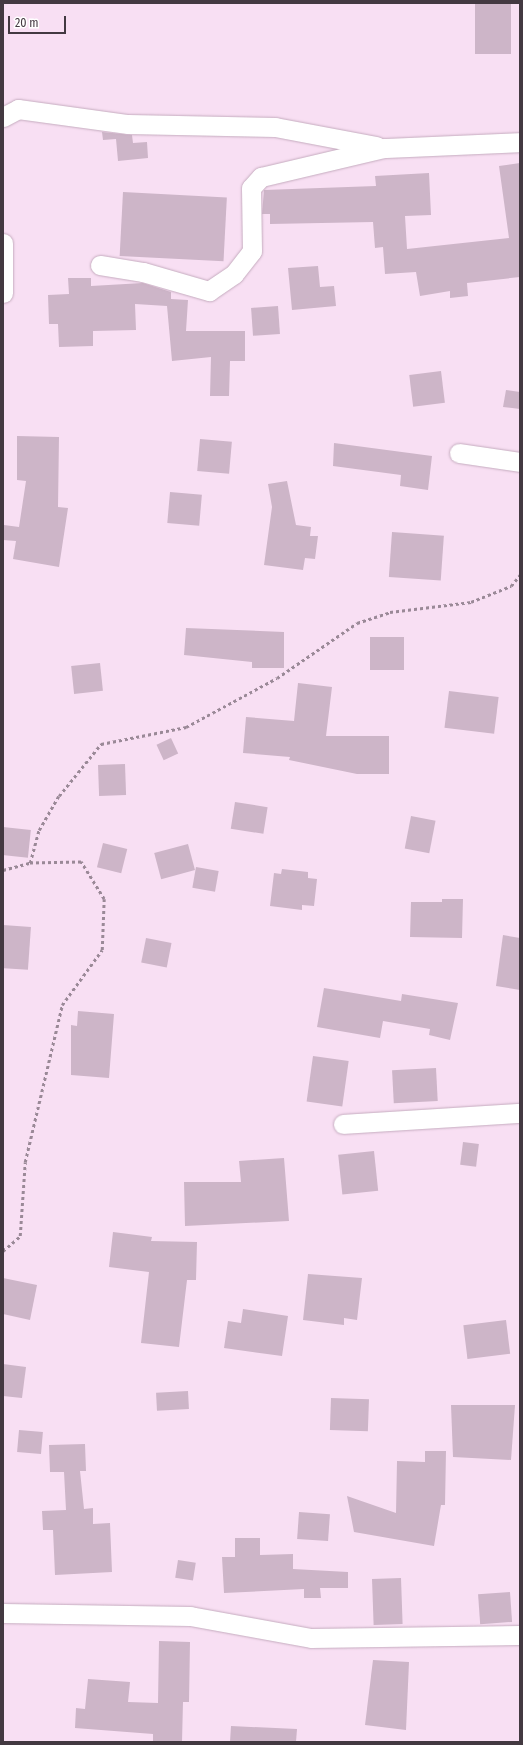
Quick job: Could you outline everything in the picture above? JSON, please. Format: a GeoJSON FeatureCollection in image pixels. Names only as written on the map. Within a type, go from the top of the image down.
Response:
{"type":"FeatureCollection","features":[{"type":"Feature","properties":{"kind":"street"},"geometry":{"type":"LineString","coordinates":[[3,117],[18,109],[128,124],[275,127],[384,148]]}},
{"type":"Feature","properties":{"kind":"street"},"geometry":{"type":"LineString","coordinates":[[100,265],[143,272],[209,291],[234,274],[252,251],[251,188],[261,177],[384,148],[520,142]]}},
{"type":"Feature","properties":{"kind":"street"},"geometry":{"type":"LineString","coordinates":[[3,243],[3,293]]}},
{"type":"Feature","properties":{"kind":"street"},"geometry":{"type":"LineString","coordinates":[[459,453],[520,462]]}},
{"type":"Feature","properties":{"kind":"street"},"geometry":{"type":"LineString","coordinates":[[343,1124],[520,1113]]}},
{"type":"Feature","properties":{"kind":"street"},"geometry":{"type":"LineString","coordinates":[[3,1613],[190,1616],[310,1638],[520,1635]]}},
{"type":"Feature","properties":{"kind":"path"},"geometry":{"type":"LineString","coordinates":[[30,863],[39,830],[59,796],[101,744],[186,728],[277,678],[357,623],[390,612],[471,602],[511,586],[520,575]]}},
{"type":"Feature","properties":{"kind":"path"},"geometry":{"type":"LineString","coordinates":[[3,870],[30,863],[81,862],[104,899],[102,950],[62,1005],[25,1162],[20,1236],[3,1251]]}},
{"type":"Feature","properties":{"kind":"building"},"geometry":{"type":"Polygon","coordinates":[[[475,3],[511,3],[511,54],[475,54],[475,3]]]}},
{"type":"Feature","properties":{"kind":"building"},"geometry":{"type":"Polygon","coordinates":[[[102,132],[132,135],[133,143],[147,142],[148,158],[118,161],[116,139],[103,140],[102,132]]]}},
{"type":"Feature","properties":{"kind":"building"},"geometry":{"type":"Polygon","coordinates":[[[520,163],[520,277],[467,283],[468,296],[450,298],[450,291],[420,296],[416,272],[385,274],[383,247],[375,248],[373,222],[270,224],[270,214],[262,214],[264,190],[376,186],[375,176],[429,173],[431,215],[405,216],[407,249],[509,238],[499,166],[520,163]]]}},
{"type":"Feature","properties":{"kind":"building"},"geometry":{"type":"Polygon","coordinates":[[[123,192],[227,197],[224,261],[120,256],[123,192]]]}},
{"type":"Feature","properties":{"kind":"building"},"geometry":{"type":"Polygon","coordinates":[[[318,266],[320,287],[334,286],[336,306],[292,310],[288,268],[318,266]]]}},
{"type":"Feature","properties":{"kind":"building"},"geometry":{"type":"Polygon","coordinates":[[[68,278],[91,278],[91,286],[143,283],[171,292],[171,299],[188,300],[186,331],[245,331],[245,361],[230,361],[229,396],[210,396],[211,357],[172,361],[167,306],[135,304],[136,330],[93,331],[93,346],[59,347],[58,324],[49,324],[48,295],[69,294],[68,278]]]}},
{"type":"Feature","properties":{"kind":"building"},"geometry":{"type":"Polygon","coordinates":[[[278,306],[280,334],[253,336],[251,308],[278,306]]]}},
{"type":"Feature","properties":{"kind":"building"},"geometry":{"type":"Polygon","coordinates":[[[441,371],[445,403],[413,407],[409,375],[441,371]]]}},
{"type":"Feature","properties":{"kind":"building"},"geometry":{"type":"Polygon","coordinates":[[[506,390],[520,392],[520,409],[503,407],[506,390]]]}},
{"type":"Feature","properties":{"kind":"building"},"geometry":{"type":"Polygon","coordinates":[[[17,436],[59,437],[58,507],[68,508],[59,567],[13,559],[16,541],[3,540],[4,525],[19,527],[26,481],[17,480],[17,436]]]}},
{"type":"Feature","properties":{"kind":"building"},"geometry":{"type":"Polygon","coordinates":[[[200,439],[232,442],[229,474],[197,471],[200,439]]]}},
{"type":"Feature","properties":{"kind":"building"},"geometry":{"type":"Polygon","coordinates":[[[334,443],[432,456],[428,490],[400,486],[401,475],[333,466],[334,443]]]}},
{"type":"Feature","properties":{"kind":"building"},"geometry":{"type":"Polygon","coordinates":[[[287,481],[296,525],[311,527],[310,536],[318,536],[315,559],[305,558],[303,570],[264,565],[272,507],[268,484],[287,481]]]}},
{"type":"Feature","properties":{"kind":"building"},"geometry":{"type":"Polygon","coordinates":[[[170,492],[202,495],[199,526],[167,523],[170,492]]]}},
{"type":"Feature","properties":{"kind":"building"},"geometry":{"type":"Polygon","coordinates":[[[392,532],[444,536],[441,581],[389,577],[392,532]]]}},
{"type":"Feature","properties":{"kind":"building"},"geometry":{"type":"Polygon","coordinates":[[[186,628],[284,632],[284,668],[252,668],[252,662],[184,655],[186,628]]]}},
{"type":"Feature","properties":{"kind":"building"},"geometry":{"type":"Polygon","coordinates":[[[370,637],[404,637],[404,670],[370,670],[370,637]]]}},
{"type":"Feature","properties":{"kind":"building"},"geometry":{"type":"Polygon","coordinates":[[[100,663],[103,691],[74,694],[71,666],[100,663]]]}},
{"type":"Feature","properties":{"kind":"building"},"geometry":{"type":"Polygon","coordinates":[[[298,683],[332,687],[326,736],[389,736],[389,774],[357,774],[289,760],[290,757],[243,753],[246,717],[294,721],[298,683]]]}},
{"type":"Feature","properties":{"kind":"building"},"geometry":{"type":"Polygon","coordinates":[[[449,691],[499,697],[494,734],[444,728],[449,691]]]}},
{"type":"Feature","properties":{"kind":"building"},"geometry":{"type":"Polygon","coordinates":[[[171,738],[178,753],[164,760],[156,745],[171,738]]]}},
{"type":"Feature","properties":{"kind":"building"},"geometry":{"type":"Polygon","coordinates":[[[125,764],[126,795],[99,796],[98,765],[125,764]]]}},
{"type":"Feature","properties":{"kind":"building"},"geometry":{"type":"Polygon","coordinates":[[[235,802],[268,807],[263,834],[231,829],[235,802]]]}},
{"type":"Feature","properties":{"kind":"building"},"geometry":{"type":"Polygon","coordinates":[[[411,816],[436,821],[429,853],[405,848],[411,816]]]}},
{"type":"Feature","properties":{"kind":"building"},"geometry":{"type":"Polygon","coordinates":[[[3,827],[31,830],[28,858],[3,855],[3,827]]]}},
{"type":"Feature","properties":{"kind":"building"},"geometry":{"type":"Polygon","coordinates":[[[103,843],[127,849],[121,873],[97,867],[103,843]]]}},
{"type":"Feature","properties":{"kind":"building"},"geometry":{"type":"Polygon","coordinates":[[[188,844],[195,870],[161,879],[154,853],[188,844]]]}},
{"type":"Feature","properties":{"kind":"building"},"geometry":{"type":"Polygon","coordinates":[[[196,867],[219,871],[215,892],[192,888],[196,867]]]}},
{"type":"Feature","properties":{"kind":"building"},"geometry":{"type":"Polygon","coordinates":[[[282,869],[308,872],[308,878],[317,879],[314,906],[302,905],[302,910],[270,906],[274,873],[281,874],[282,869]]]}},
{"type":"Feature","properties":{"kind":"building"},"geometry":{"type":"Polygon","coordinates":[[[442,899],[463,899],[462,938],[410,937],[411,902],[442,902],[442,899]]]}},
{"type":"Feature","properties":{"kind":"building"},"geometry":{"type":"Polygon","coordinates":[[[3,925],[31,927],[28,970],[3,968],[3,925]]]}},
{"type":"Feature","properties":{"kind":"building"},"geometry":{"type":"Polygon","coordinates":[[[503,935],[520,938],[520,990],[496,986],[503,935]]]}},
{"type":"Feature","properties":{"kind":"building"},"geometry":{"type":"Polygon","coordinates":[[[146,938],[172,943],[167,968],[141,963],[146,938]]]}},
{"type":"Feature","properties":{"kind":"building"},"geometry":{"type":"Polygon","coordinates":[[[324,988],[401,1001],[402,994],[458,1003],[450,1040],[429,1035],[430,1029],[383,1021],[380,1038],[317,1027],[324,988]]]}},
{"type":"Feature","properties":{"kind":"building"},"geometry":{"type":"Polygon","coordinates":[[[78,1011],[114,1014],[109,1078],[71,1075],[71,1025],[77,1026],[78,1011]]]}},
{"type":"Feature","properties":{"kind":"building"},"geometry":{"type":"Polygon","coordinates":[[[313,1056],[349,1061],[342,1107],[307,1102],[313,1056]]]}},
{"type":"Feature","properties":{"kind":"building"},"geometry":{"type":"Polygon","coordinates":[[[436,1068],[438,1101],[394,1103],[392,1070],[436,1068]]]}},
{"type":"Feature","properties":{"kind":"building"},"geometry":{"type":"Polygon","coordinates":[[[463,1142],[479,1144],[476,1167],[460,1165],[463,1142]]]}},
{"type":"Feature","properties":{"kind":"building"},"geometry":{"type":"Polygon","coordinates":[[[374,1151],[378,1191],[342,1195],[338,1155],[374,1151]]]}},
{"type":"Feature","properties":{"kind":"building"},"geometry":{"type":"Polygon","coordinates":[[[284,1158],[289,1221],[185,1226],[184,1182],[241,1182],[239,1161],[284,1158]]]}},
{"type":"Feature","properties":{"kind":"building"},"geometry":{"type":"Polygon","coordinates":[[[113,1232],[152,1237],[151,1241],[197,1242],[196,1280],[187,1280],[179,1347],[141,1343],[149,1272],[109,1267],[113,1232]]]}},
{"type":"Feature","properties":{"kind":"building"},"geometry":{"type":"Polygon","coordinates":[[[308,1274],[362,1278],[357,1320],[344,1318],[344,1325],[303,1320],[308,1274]]]}},
{"type":"Feature","properties":{"kind":"building"},"geometry":{"type":"Polygon","coordinates":[[[3,1278],[37,1285],[30,1320],[3,1314],[3,1278]]]}},
{"type":"Feature","properties":{"kind":"building"},"geometry":{"type":"Polygon","coordinates":[[[243,1309],[288,1316],[282,1356],[224,1348],[228,1321],[241,1323],[243,1309]]]}},
{"type":"Feature","properties":{"kind":"building"},"geometry":{"type":"Polygon","coordinates":[[[506,1320],[510,1354],[467,1359],[463,1325],[506,1320]]]}},
{"type":"Feature","properties":{"kind":"building"},"geometry":{"type":"Polygon","coordinates":[[[3,1364],[26,1367],[22,1398],[3,1396],[3,1364]]]}},
{"type":"Feature","properties":{"kind":"building"},"geometry":{"type":"Polygon","coordinates":[[[188,1391],[189,1409],[157,1411],[156,1393],[188,1391]]]}},
{"type":"Feature","properties":{"kind":"building"},"geometry":{"type":"Polygon","coordinates":[[[331,1398],[369,1399],[368,1431],[330,1430],[331,1398]]]}},
{"type":"Feature","properties":{"kind":"building"},"geometry":{"type":"Polygon","coordinates":[[[451,1405],[515,1405],[511,1460],[453,1457],[451,1405]]]}},
{"type":"Feature","properties":{"kind":"building"},"geometry":{"type":"Polygon","coordinates":[[[19,1430],[43,1432],[41,1454],[17,1452],[19,1430]]]}},
{"type":"Feature","properties":{"kind":"building"},"geometry":{"type":"Polygon","coordinates":[[[85,1444],[86,1471],[80,1471],[84,1509],[93,1508],[93,1524],[110,1523],[112,1572],[55,1575],[53,1530],[43,1530],[42,1511],[66,1510],[64,1472],[50,1472],[49,1445],[85,1444]]]}},
{"type":"Feature","properties":{"kind":"building"},"geometry":{"type":"Polygon","coordinates":[[[425,1451],[446,1451],[445,1505],[441,1505],[434,1546],[354,1532],[347,1496],[396,1513],[397,1461],[425,1462],[425,1451]]]}},
{"type":"Feature","properties":{"kind":"building"},"geometry":{"type":"Polygon","coordinates":[[[299,1512],[330,1514],[328,1541],[297,1539],[299,1512]]]}},
{"type":"Feature","properties":{"kind":"building"},"geometry":{"type":"Polygon","coordinates":[[[235,1538],[260,1538],[260,1555],[293,1554],[293,1569],[348,1572],[348,1588],[320,1588],[321,1598],[304,1598],[304,1589],[224,1593],[222,1557],[235,1557],[235,1538]]]}},
{"type":"Feature","properties":{"kind":"building"},"geometry":{"type":"Polygon","coordinates":[[[178,1560],[196,1563],[193,1581],[175,1578],[178,1560]]]}},
{"type":"Feature","properties":{"kind":"building"},"geometry":{"type":"Polygon","coordinates":[[[401,1578],[403,1624],[374,1625],[372,1579],[401,1578]]]}},
{"type":"Feature","properties":{"kind":"building"},"geometry":{"type":"Polygon","coordinates":[[[510,1592],[512,1622],[480,1624],[478,1594],[510,1592]]]}},
{"type":"Feature","properties":{"kind":"building"},"geometry":{"type":"Polygon","coordinates":[[[159,1641],[190,1642],[189,1702],[183,1702],[182,1742],[153,1742],[153,1734],[75,1728],[76,1708],[85,1709],[88,1679],[130,1682],[128,1702],[158,1703],[159,1641]]]}},
{"type":"Feature","properties":{"kind":"building"},"geometry":{"type":"Polygon","coordinates":[[[373,1660],[409,1662],[406,1730],[365,1725],[373,1660]]]}},
{"type":"Feature","properties":{"kind":"building"},"geometry":{"type":"Polygon","coordinates":[[[231,1726],[297,1729],[296,1742],[230,1742],[231,1726]]]}}]}
